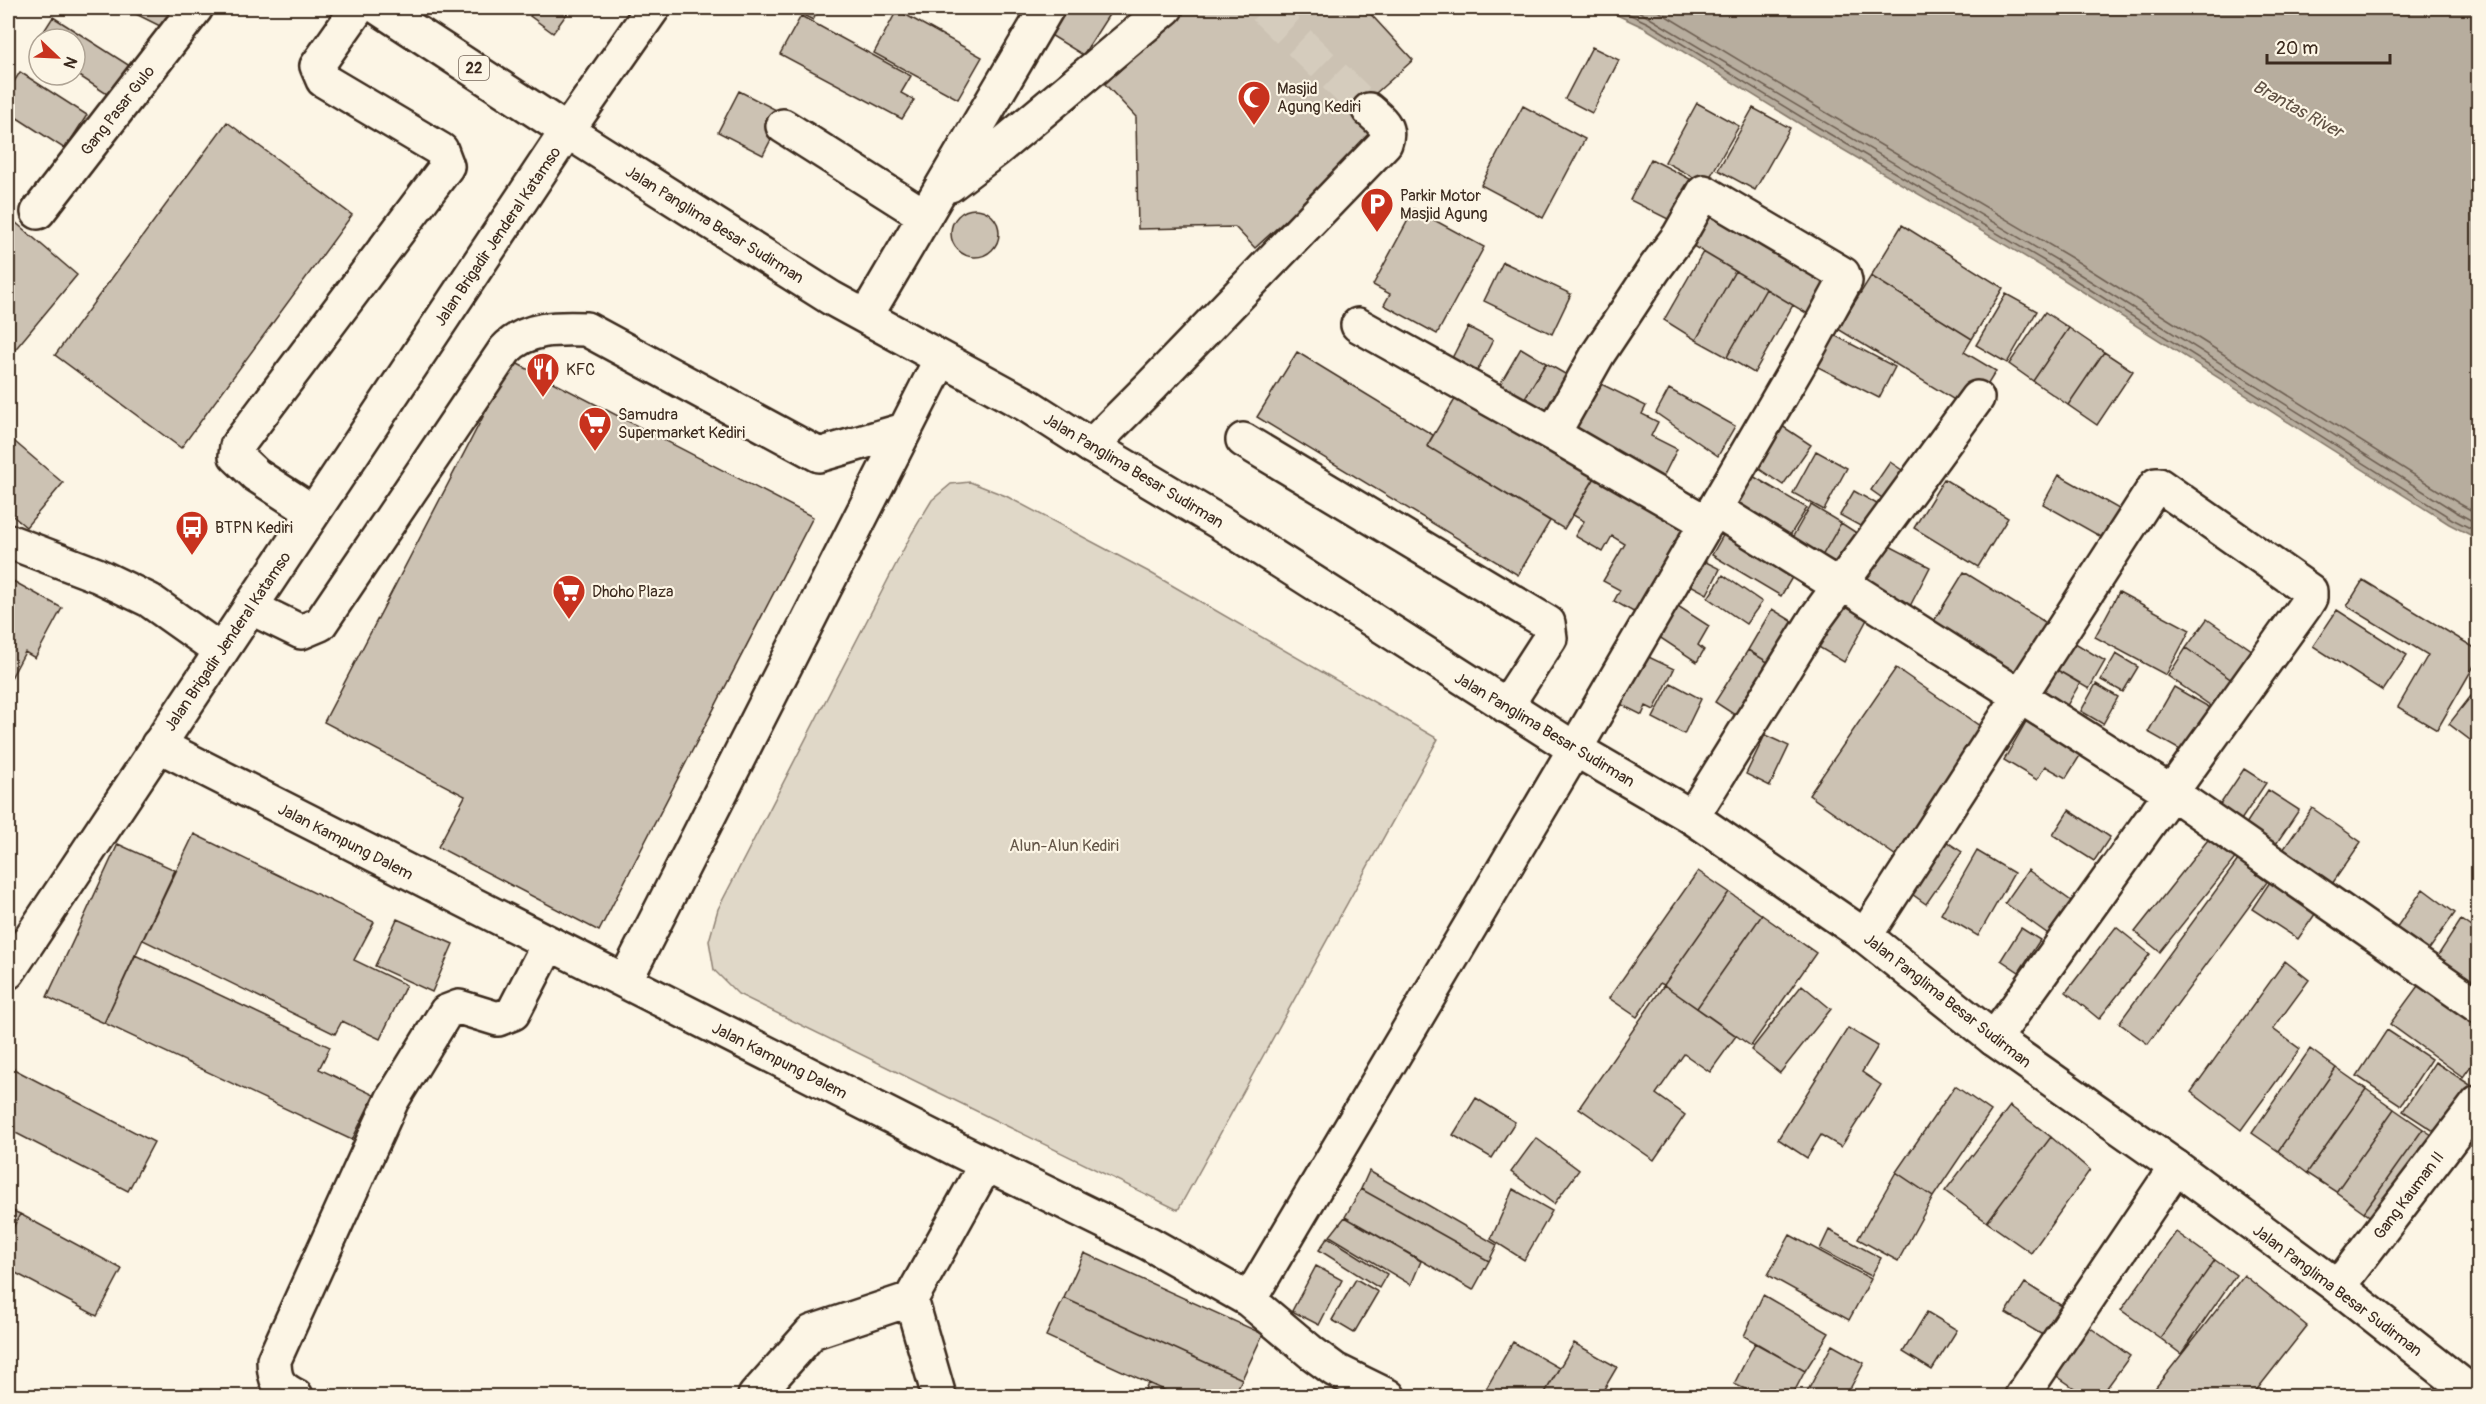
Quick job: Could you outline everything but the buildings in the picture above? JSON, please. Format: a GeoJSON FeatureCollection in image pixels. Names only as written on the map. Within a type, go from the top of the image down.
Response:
{"type":"FeatureCollection","features":[{"type":"Feature","properties":{"kind":"main road","name":"Gang Pasar Gulo"},"geometry":{"type":"LineString","coordinates":[[38,212],[196,8]]}},
{"type":"Feature","properties":{"kind":"main road"},"geometry":{"type":"LineString","coordinates":[[313,512],[256,475],[236,456],[237,446],[447,166],[441,150],[324,80],[318,73],[317,66],[358,8]]}},
{"type":"Feature","properties":{"kind":"main road","name":"22"},"geometry":{"type":"LineString","coordinates":[[380,8],[567,130]]}},
{"type":"Feature","properties":{"kind":"main road","name":"Jalan Brigadir Jenderal Katamso"},"geometry":{"type":"LineString","coordinates":[[8,972],[567,130],[653,8]]}},
{"type":"Feature","properties":{"kind":"main road"},"geometry":{"type":"LineString","coordinates":[[866,316],[1047,8]]}},
{"type":"Feature","properties":{"kind":"main road"},"geometry":{"type":"LineString","coordinates":[[932,205],[1166,8]]}},
{"type":"Feature","properties":{"kind":"main road"},"geometry":{"type":"LineString","coordinates":[[1091,446],[1385,143],[1388,135],[1386,126],[1369,110]]}},
{"type":"Feature","properties":{"kind":"main road"},"geometry":{"type":"LineString","coordinates":[[783,126],[932,205]]}},
{"type":"Feature","properties":{"kind":"main road","name":"Jalan Panglima Besar Sudirman"},"geometry":{"type":"LineString","coordinates":[[567,130],[831,298],[1028,405],[1091,446],[1219,522],[1575,749],[1692,817],[1865,936],[1994,1039],[2176,1167],[2338,1287],[2476,1396]]}},
{"type":"Feature","properties":{"kind":"main road"},"geometry":{"type":"LineString","coordinates":[[1249,1300],[1575,749],[1810,345],[1845,279],[1843,274],[1704,192],[1678,236],[1598,354],[1553,434]]}},
{"type":"Feature","properties":{"kind":"main road"},"geometry":{"type":"LineString","coordinates":[[1358,325],[1553,434],[1841,585],[2020,695],[2172,793],[2478,1006]]}},
{"type":"Feature","properties":{"kind":"main road"},"geometry":{"type":"LineString","coordinates":[[250,607],[301,632],[320,624],[505,350],[514,340],[525,334],[559,328],[586,330],[819,455],[904,430]]}},
{"type":"Feature","properties":{"kind":"main road"},"geometry":{"type":"LineString","coordinates":[[625,981],[941,359]]}},
{"type":"Feature","properties":{"kind":"main road"},"geometry":{"type":"LineString","coordinates":[[1692,817],[1816,618],[1977,398]]}},
{"type":"Feature","properties":{"kind":"main road"},"geometry":{"type":"LineString","coordinates":[[1243,440],[1548,622],[1550,638],[1506,706]]}},
{"type":"Feature","properties":{"kind":"main road"},"geometry":{"type":"LineString","coordinates":[[1865,936],[2156,485],[2311,594],[2305,606],[2172,793],[1994,1039]]}},
{"type":"Feature","properties":{"kind":"main road"},"geometry":{"type":"LineString","coordinates":[[8,541],[97,575],[149,600],[221,651]]}},
{"type":"Feature","properties":{"kind":"main road","name":"Jalan Kampung Dalem"},"geometry":{"type":"LineString","coordinates":[[158,745],[986,1164],[1121,1229],[1249,1300],[1328,1364],[1388,1396]]}},
{"type":"Feature","properties":{"kind":"main road"},"geometry":{"type":"LineString","coordinates":[[296,1396],[285,1391],[278,1384],[274,1375],[274,1360],[392,1100],[446,1012],[459,1007],[498,1019],[513,1013],[549,943]]}},
{"type":"Feature","properties":{"kind":"main road","name":"Gang Kauman II"},"geometry":{"type":"LineString","coordinates":[[2338,1287],[2478,1103]]}},
{"type":"Feature","properties":{"kind":"main road"},"geometry":{"type":"LineString","coordinates":[[755,1396],[812,1332],[911,1299],[986,1164]]}},
{"type":"Feature","properties":{"kind":"main road"},"geometry":{"type":"LineString","coordinates":[[2022,1396],[2176,1167]]}},
{"type":"Feature","properties":{"kind":"main road"},"geometry":{"type":"LineString","coordinates":[[911,1299],[939,1396]]}},
{"type":"Feature","properties":{"kind":"green space","name":"Alun-Alun Kediri"},"geometry":{"type":"Polygon","coordinates":[[[970,482],[1006,496],[1149,572],[1438,739],[1178,1210],[738,994],[714,970],[709,941],[718,909],[912,533],[932,500],[951,484],[970,482]]]}},
{"type":"Feature","properties":{"kind":"water","name":"Brantas River"},"geometry":{"type":"Polygon","coordinates":[[[1602,8],[2478,8],[2478,539],[2449,524],[2058,276],[1813,132],[1645,28],[1602,8]]]}},
{"type":"Feature","properties":{"kind":"tunnel"},"geometry":{"type":"LineString","coordinates":[[1264,8],[1369,110]]}},
{"type":"Feature","properties":{"kind":"place","name":"Masjid Agung Kediri"},"geometry":{"type":"Point","coordinates":[1254,126]}},
{"type":"Feature","properties":{"kind":"place","name":"Parkir Motor Masjid Agung"},"geometry":{"type":"Point","coordinates":[1377,233]}},
{"type":"Feature","properties":{"kind":"place","name":"KFC"},"geometry":{"type":"Point","coordinates":[543,398]}},
{"type":"Feature","properties":{"kind":"place","name":"Samudra Supermarket Kediri"},"geometry":{"type":"Point","coordinates":[595,452]}},
{"type":"Feature","properties":{"kind":"place","name":"BTPN Kediri"},"geometry":{"type":"Point","coordinates":[192,556]}},
{"type":"Feature","properties":{"kind":"place","name":"Dhoho Plaza"},"geometry":{"type":"Point","coordinates":[569,620]}}]}
